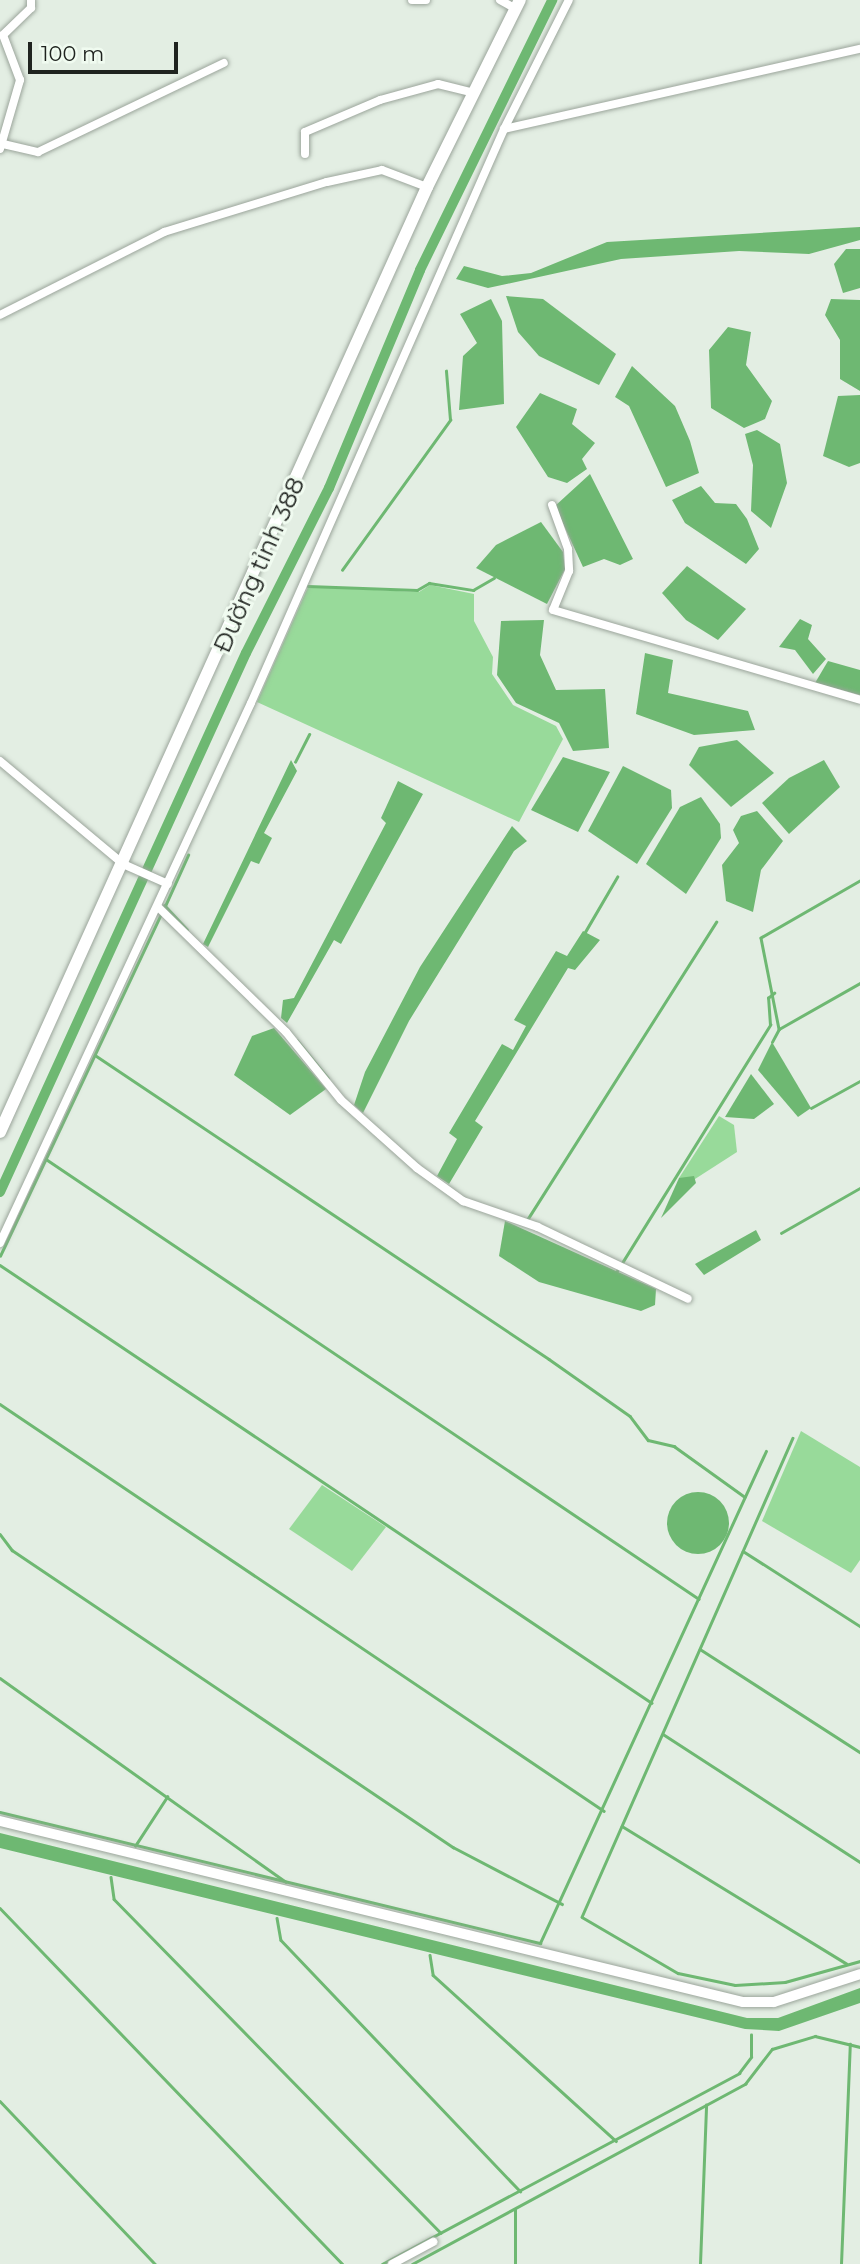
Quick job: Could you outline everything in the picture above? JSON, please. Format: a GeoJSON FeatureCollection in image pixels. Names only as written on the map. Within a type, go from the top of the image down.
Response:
{"type":"FeatureCollection","features":[{"type":"Feature","properties":{"kind":"main road","name":"Đường tỉnh 388"},"geometry":{"type":"LineString","coordinates":[[0,1132],[126,865],[428,187],[472,93],[518,5]]}},
{"type":"Feature","properties":{"kind":"street"},"geometry":{"type":"LineString","coordinates":[[30,0],[31,8],[3,35],[20,80],[1,147],[38,152],[224,63]]}},
{"type":"Feature","properties":{"kind":"street"},"geometry":{"type":"LineString","coordinates":[[412,0],[426,0]]}},
{"type":"Feature","properties":{"kind":"street"},"geometry":{"type":"LineString","coordinates":[[500,0],[518,5]]}},
{"type":"Feature","properties":{"kind":"street"},"geometry":{"type":"LineString","coordinates":[[0,1243],[158,907],[504,129],[569,0]]}},
{"type":"Feature","properties":{"kind":"street"},"geometry":{"type":"LineString","coordinates":[[504,129],[860,49]]}},
{"type":"Feature","properties":{"kind":"street"},"geometry":{"type":"LineString","coordinates":[[305,154],[305,132],[380,100],[438,84],[472,93]]}},
{"type":"Feature","properties":{"kind":"street"},"geometry":{"type":"LineString","coordinates":[[0,315],[164,232],[327,182],[382,170],[428,187]]}},
{"type":"Feature","properties":{"kind":"street"},"geometry":{"type":"LineString","coordinates":[[552,505],[568,549],[569,571],[553,611],[860,700]]}},
{"type":"Feature","properties":{"kind":"street"},"geometry":{"type":"LineString","coordinates":[[0,761],[126,865],[167,884]]}},
{"type":"Feature","properties":{"kind":"street"},"geometry":{"type":"LineString","coordinates":[[158,907],[293,1041],[341,1100],[437,1184],[463,1201],[538,1227],[688,1299]]}},
{"type":"Feature","properties":{"kind":"street"},"geometry":{"type":"LineString","coordinates":[[0,1821],[743,2002],[774,2002],[860,1974]]}},
{"type":"Feature","properties":{"kind":"street"},"geometry":{"type":"LineString","coordinates":[[392,2264],[433,2242]]}},
{"type":"Feature","properties":{"kind":"shaded area"},"geometry":{"type":"Polygon","coordinates":[[[860,227],[860,240],[809,254],[739,251],[621,259],[488,288],[456,279],[464,266],[502,276],[531,273],[607,242],[860,227]]]}},
{"type":"Feature","properties":{"kind":"shaded area"},"geometry":{"type":"Polygon","coordinates":[[[846,249],[860,249],[860,288],[843,293],[834,264],[846,249]]]}},
{"type":"Feature","properties":{"kind":"shaded area"},"geometry":{"type":"Polygon","coordinates":[[[506,296],[543,299],[616,354],[599,385],[539,356],[518,332],[506,296]]]}},
{"type":"Feature","properties":{"kind":"shaded area"},"geometry":{"type":"Polygon","coordinates":[[[491,299],[502,321],[504,404],[459,410],[463,356],[477,343],[460,314],[491,299]]]}},
{"type":"Feature","properties":{"kind":"shaded area"},"geometry":{"type":"Polygon","coordinates":[[[831,299],[860,300],[860,391],[840,379],[840,340],[825,315],[831,299]]]}},
{"type":"Feature","properties":{"kind":"shaded area"},"geometry":{"type":"Polygon","coordinates":[[[728,327],[751,332],[746,365],[772,401],[765,419],[744,428],[711,408],[709,350],[728,327]]]}},
{"type":"Feature","properties":{"kind":"shaded area"},"geometry":{"type":"Polygon","coordinates":[[[632,366],[675,406],[690,441],[699,473],[666,487],[629,406],[615,397],[632,366]]]}},
{"type":"Feature","properties":{"kind":"shaded area"},"geometry":{"type":"Polygon","coordinates":[[[540,393],[577,409],[572,424],[595,443],[582,459],[587,469],[567,483],[548,477],[516,427],[540,393]]]}},
{"type":"Feature","properties":{"kind":"shaded area"},"geometry":{"type":"Polygon","coordinates":[[[860,395],[860,463],[849,467],[823,456],[838,396],[860,395]]]}},
{"type":"Feature","properties":{"kind":"shaded area"},"geometry":{"type":"Polygon","coordinates":[[[757,430],[780,444],[787,483],[771,528],[751,511],[753,465],[745,434],[757,430]]]}},
{"type":"Feature","properties":{"kind":"shaded area"},"geometry":{"type":"Polygon","coordinates":[[[590,474],[633,559],[620,565],[604,559],[583,567],[555,506],[590,474]]]}},
{"type":"Feature","properties":{"kind":"shaded area"},"geometry":{"type":"Polygon","coordinates":[[[701,486],[715,503],[736,504],[747,519],[759,549],[746,564],[685,523],[672,500],[701,486]]]}},
{"type":"Feature","properties":{"kind":"shaded area"},"geometry":{"type":"Polygon","coordinates":[[[541,522],[563,552],[565,569],[547,604],[476,568],[496,545],[541,522]]]}},
{"type":"Feature","properties":{"kind":"shaded area"},"geometry":{"type":"Polygon","coordinates":[[[687,566],[746,609],[718,640],[686,620],[662,593],[687,566]]]}},
{"type":"Feature","properties":{"kind":"shaded area"},"geometry":{"type":"Polygon","coordinates":[[[430,585],[474,594],[474,621],[493,657],[492,674],[513,705],[556,726],[563,739],[519,822],[257,702],[308,587],[419,592],[430,585]]]}},
{"type":"Feature","properties":{"kind":"shaded area"},"geometry":{"type":"Polygon","coordinates":[[[800,619],[812,625],[808,639],[826,659],[813,674],[795,650],[779,647],[800,619]]]}},
{"type":"Feature","properties":{"kind":"shaded area"},"geometry":{"type":"Polygon","coordinates":[[[544,620],[540,655],[556,690],[605,689],[609,748],[573,751],[559,723],[516,703],[497,675],[501,621],[544,620]]]}},
{"type":"Feature","properties":{"kind":"shaded area"},"geometry":{"type":"Polygon","coordinates":[[[645,653],[673,660],[668,693],[748,711],[755,730],[694,735],[636,714],[645,653]]]}},
{"type":"Feature","properties":{"kind":"shaded area"},"geometry":{"type":"Polygon","coordinates":[[[828,661],[860,670],[860,695],[815,683],[828,661]]]}},
{"type":"Feature","properties":{"kind":"shaded area"},"geometry":{"type":"Polygon","coordinates":[[[737,740],[774,773],[731,807],[689,765],[699,747],[737,740]]]}},
{"type":"Feature","properties":{"kind":"shaded area"},"geometry":{"type":"Polygon","coordinates":[[[563,757],[610,772],[578,832],[531,810],[563,757]]]}},
{"type":"Feature","properties":{"kind":"shaded area"},"geometry":{"type":"Polygon","coordinates":[[[291,760],[297,771],[264,833],[272,838],[259,864],[251,861],[208,947],[203,944],[291,760]]]}},
{"type":"Feature","properties":{"kind":"shaded area"},"geometry":{"type":"Polygon","coordinates":[[[824,760],[840,787],[789,834],[762,803],[789,778],[824,760]]]}},
{"type":"Feature","properties":{"kind":"shaded area"},"geometry":{"type":"Polygon","coordinates":[[[623,766],[671,790],[672,808],[637,864],[588,831],[623,766]]]}},
{"type":"Feature","properties":{"kind":"shaded area"},"geometry":{"type":"Polygon","coordinates":[[[398,781],[423,794],[341,944],[334,940],[287,1023],[281,1018],[283,1000],[294,998],[386,823],[381,818],[398,781]]]}},
{"type":"Feature","properties":{"kind":"shaded area"},"geometry":{"type":"Polygon","coordinates":[[[701,797],[720,824],[721,838],[686,894],[646,864],[680,807],[701,797]]]}},
{"type":"Feature","properties":{"kind":"shaded area"},"geometry":{"type":"Polygon","coordinates":[[[757,811],[783,841],[761,870],[753,912],[726,901],[722,865],[739,843],[733,830],[741,816],[757,811]]]}},
{"type":"Feature","properties":{"kind":"shaded area"},"geometry":{"type":"Polygon","coordinates":[[[512,826],[527,841],[514,851],[409,1021],[363,1113],[354,1105],[365,1072],[420,967],[512,826]]]}},
{"type":"Feature","properties":{"kind":"shaded area"},"geometry":{"type":"Polygon","coordinates":[[[583,931],[600,940],[575,970],[568,968],[475,1121],[483,1127],[449,1184],[437,1176],[457,1139],[449,1133],[502,1044],[513,1050],[526,1026],[514,1020],[556,951],[567,956],[583,931]]]}},
{"type":"Feature","properties":{"kind":"shaded area"},"geometry":{"type":"Polygon","coordinates":[[[274,1028],[326,1089],[290,1115],[234,1075],[252,1036],[274,1028]]]}},
{"type":"Feature","properties":{"kind":"shaded area"},"geometry":{"type":"Polygon","coordinates":[[[772,1042],[811,1108],[798,1117],[758,1070],[772,1042]]]}},
{"type":"Feature","properties":{"kind":"shaded area"},"geometry":{"type":"Polygon","coordinates":[[[751,1074],[774,1104],[754,1119],[725,1117],[751,1074]]]}},
{"type":"Feature","properties":{"kind":"shaded area"},"geometry":{"type":"Polygon","coordinates":[[[719,1116],[734,1125],[737,1152],[695,1179],[679,1178],[719,1116]]]}},
{"type":"Feature","properties":{"kind":"shaded area"},"geometry":{"type":"Polygon","coordinates":[[[694,1176],[696,1183],[661,1218],[679,1178],[694,1176]]]}},
{"type":"Feature","properties":{"kind":"shaded area"},"geometry":{"type":"Polygon","coordinates":[[[505,1221],[656,1289],[655,1305],[641,1311],[539,1282],[499,1256],[505,1221]]]}},
{"type":"Feature","properties":{"kind":"shaded area"},"geometry":{"type":"Polygon","coordinates":[[[756,1230],[761,1240],[704,1275],[695,1264],[756,1230]]]}},
{"type":"Feature","properties":{"kind":"shaded area"},"geometry":{"type":"Polygon","coordinates":[[[801,1431],[860,1467],[860,1560],[851,1573],[762,1521],[801,1431]]]}},
{"type":"Feature","properties":{"kind":"shaded area"},"geometry":{"type":"Polygon","coordinates":[[[322,1485],[386,1527],[352,1571],[289,1529],[322,1485]]]}},
{"type":"Feature","properties":{"kind":"shaded area"},"geometry":{"type":"Polygon","coordinates":[[[698,1492],[710,1494],[720,1501],[727,1511],[727,1535],[720,1545],[710,1552],[698,1554],[686,1552],[676,1545],[669,1535],[667,1523],[669,1511],[676,1501],[686,1494],[698,1492]]]}},
{"type":"Feature","properties":{"kind":"shaded area"},"geometry":{"type":"Polygon","coordinates":[[[0,1833],[747,2018],[778,2018],[860,1988],[860,2003],[779,2031],[745,2029],[0,1848],[0,1833]]]}},
{"type":"Feature","properties":{"kind":"waterway"},"geometry":{"type":"LineString","coordinates":[[0,1192],[246,653],[329,488],[420,270],[552,0]]}},
{"type":"Feature","properties":{"kind":"waterway"},"geometry":{"type":"LineString","coordinates":[[342,570],[450,420],[446,371]]}},
{"type":"Feature","properties":{"kind":"waterway"},"geometry":{"type":"LineString","coordinates":[[308,586],[417,590],[429,583],[473,590],[494,578]]}},
{"type":"Feature","properties":{"kind":"waterway"},"geometry":{"type":"LineString","coordinates":[[295,762],[309,734]]}},
{"type":"Feature","properties":{"kind":"waterway"},"geometry":{"type":"LineString","coordinates":[[187,930],[165,906],[188,855]]}},
{"type":"Feature","properties":{"kind":"waterway"},"geometry":{"type":"LineString","coordinates":[[585,932],[617,877]]}},
{"type":"Feature","properties":{"kind":"waterway"},"geometry":{"type":"LineString","coordinates":[[860,881],[761,938],[779,1029],[860,983]]}},
{"type":"Feature","properties":{"kind":"waterway"},"geometry":{"type":"LineString","coordinates":[[0,1256],[162,912]]}},
{"type":"Feature","properties":{"kind":"waterway"},"geometry":{"type":"LineString","coordinates":[[527,1220],[716,922]]}},
{"type":"Feature","properties":{"kind":"waterway"},"geometry":{"type":"LineString","coordinates":[[617,1271],[770,1025],[768,998],[774,993]]}},
{"type":"Feature","properties":{"kind":"waterway"},"geometry":{"type":"LineString","coordinates":[[772,1042],[779,1029]]}},
{"type":"Feature","properties":{"kind":"waterway"},"geometry":{"type":"LineString","coordinates":[[297,1040],[328,1078]]}},
{"type":"Feature","properties":{"kind":"waterway"},"geometry":{"type":"LineString","coordinates":[[95,1055],[549,1359],[630,1416],[648,1440],[674,1446],[745,1497]]}},
{"type":"Feature","properties":{"kind":"waterway"},"geometry":{"type":"LineString","coordinates":[[811,1108],[860,1081]]}},
{"type":"Feature","properties":{"kind":"waterway"},"geometry":{"type":"LineString","coordinates":[[46,1159],[699,1599]]}},
{"type":"Feature","properties":{"kind":"waterway"},"geometry":{"type":"LineString","coordinates":[[781,1233],[860,1188]]}},
{"type":"Feature","properties":{"kind":"waterway"},"geometry":{"type":"LineString","coordinates":[[0,1265],[652,1703]]}},
{"type":"Feature","properties":{"kind":"waterway"},"geometry":{"type":"LineString","coordinates":[[0,1404],[604,1811]]}},
{"type":"Feature","properties":{"kind":"waterway"},"geometry":{"type":"LineString","coordinates":[[793,1438],[582,1917],[678,1973],[735,1985],[785,1982],[860,1961]]}},
{"type":"Feature","properties":{"kind":"waterway"},"geometry":{"type":"LineString","coordinates":[[0,1812],[540,1943],[766,1451]]}},
{"type":"Feature","properties":{"kind":"waterway"},"geometry":{"type":"LineString","coordinates":[[0,1534],[12,1550],[453,1847],[562,1904]]}},
{"type":"Feature","properties":{"kind":"waterway"},"geometry":{"type":"LineString","coordinates":[[743,1551],[860,1626]]}},
{"type":"Feature","properties":{"kind":"waterway"},"geometry":{"type":"LineString","coordinates":[[700,1649],[860,1752]]}},
{"type":"Feature","properties":{"kind":"waterway"},"geometry":{"type":"LineString","coordinates":[[0,1678],[286,1882]]}},
{"type":"Feature","properties":{"kind":"waterway"},"geometry":{"type":"LineString","coordinates":[[663,1734],[860,1862]]}},
{"type":"Feature","properties":{"kind":"waterway"},"geometry":{"type":"LineString","coordinates":[[135,1846],[167,1797]]}},
{"type":"Feature","properties":{"kind":"waterway"},"geometry":{"type":"LineString","coordinates":[[622,1826],[846,1963]]}},
{"type":"Feature","properties":{"kind":"waterway"},"geometry":{"type":"LineString","coordinates":[[111,1877],[114,1899],[441,2233]]}},
{"type":"Feature","properties":{"kind":"waterway"},"geometry":{"type":"LineString","coordinates":[[0,1908],[342,2264]]}},
{"type":"Feature","properties":{"kind":"waterway"},"geometry":{"type":"LineString","coordinates":[[277,1918],[281,1940],[520,2191]]}},
{"type":"Feature","properties":{"kind":"waterway"},"geometry":{"type":"LineString","coordinates":[[430,1955],[433,1975],[616,2141]]}},
{"type":"Feature","properties":{"kind":"waterway"},"geometry":{"type":"LineString","coordinates":[[382,2264],[739,2073],[751,2057],[751,2035]]}},
{"type":"Feature","properties":{"kind":"waterway"},"geometry":{"type":"LineString","coordinates":[[412,2264],[745,2084],[772,2049],[815,2036],[860,2047]]}},
{"type":"Feature","properties":{"kind":"waterway"},"geometry":{"type":"LineString","coordinates":[[841,2264],[850,2044]]}},
{"type":"Feature","properties":{"kind":"waterway"},"geometry":{"type":"LineString","coordinates":[[0,2101],[155,2264]]}},
{"type":"Feature","properties":{"kind":"waterway"},"geometry":{"type":"LineString","coordinates":[[700,2264],[706,2105]]}},
{"type":"Feature","properties":{"kind":"waterway"},"geometry":{"type":"LineString","coordinates":[[515,2210],[515,2264]]}}]}
